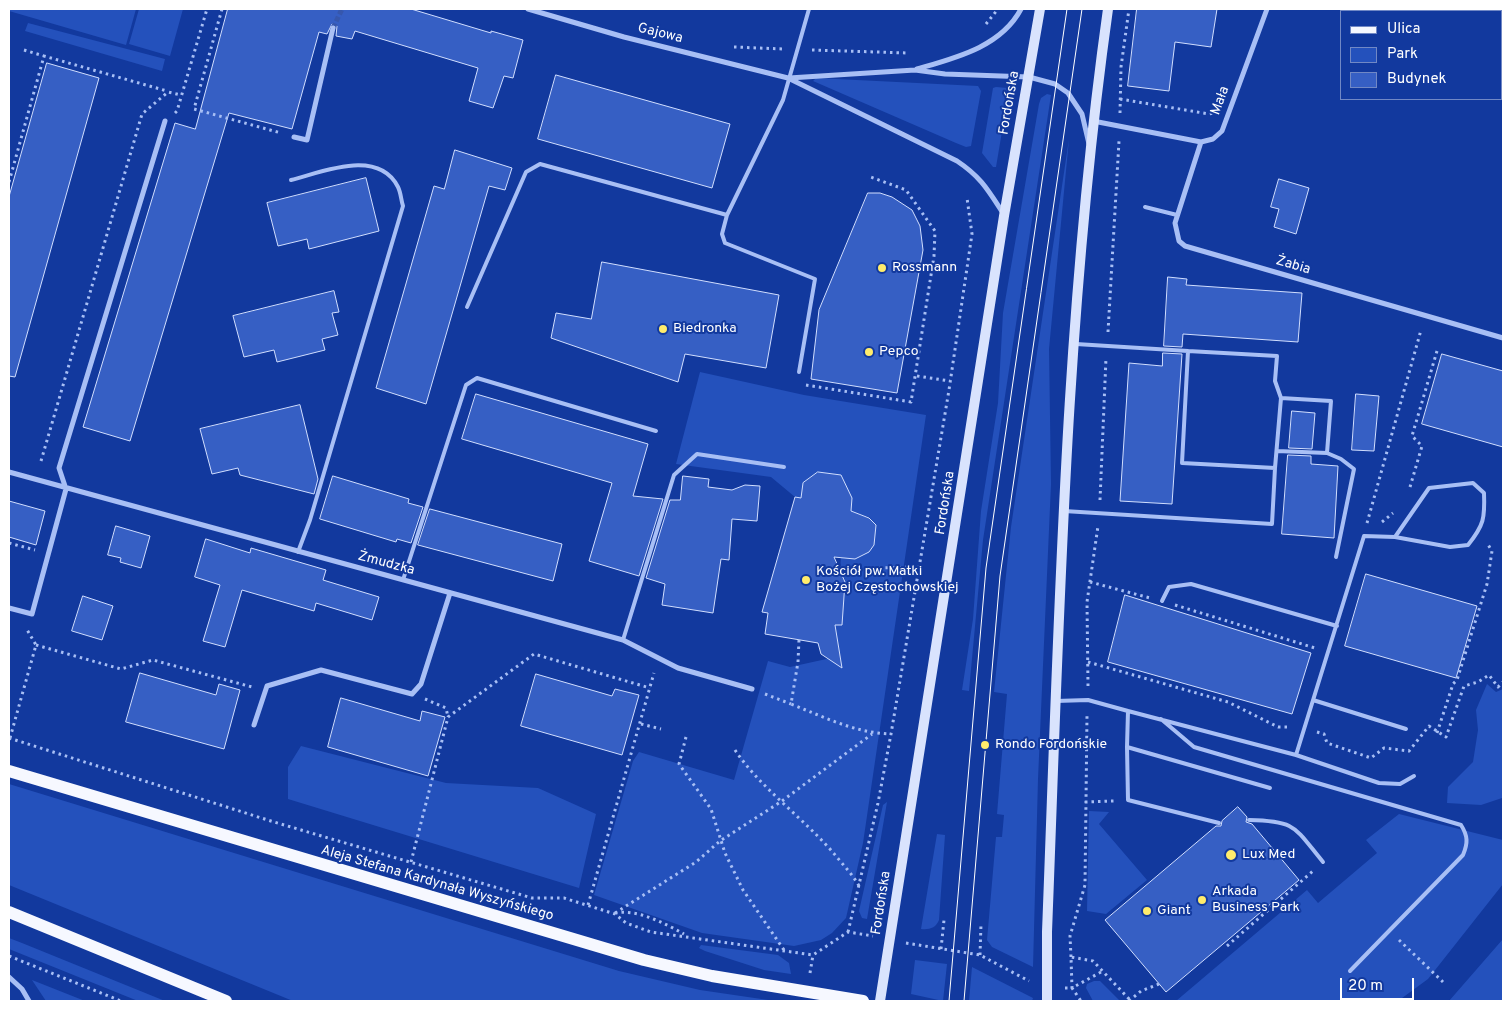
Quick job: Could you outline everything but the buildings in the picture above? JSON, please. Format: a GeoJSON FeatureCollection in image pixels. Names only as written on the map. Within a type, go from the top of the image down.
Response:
{"type":"FeatureCollection","features":[{"type":"Feature","properties":{"kind":"main road","name":"Fordońska"},"geometry":{"type":"LineString","coordinates":[[880,1001],[1004,216],[1040,9]]}},
{"type":"Feature","properties":{"kind":"main road"},"geometry":{"type":"LineString","coordinates":[[1047,1001],[1047,932],[1064,511],[1090,149],[1108,9]]}},
{"type":"Feature","properties":{"kind":"main road","name":"Aleja Stefana Kardynała Wyszyńskiego"},"geometry":{"type":"LineString","coordinates":[[9,771],[644,960],[712,976],[863,1001]]}},
{"type":"Feature","properties":{"kind":"main road"},"geometry":{"type":"LineString","coordinates":[[9,912],[226,1001]]}},
{"type":"Feature","properties":{"kind":"street","name":"Gajowa"},"geometry":{"type":"LineString","coordinates":[[528,9],[624,37],[788,78],[957,161],[974,172],[988,187],[1004,216]]}},
{"type":"Feature","properties":{"kind":"street","name":"Gajowa"},"geometry":{"type":"LineString","coordinates":[[915,70],[950,60],[994,39],[1009,28],[1021,9]]}},
{"type":"Feature","properties":{"kind":"street","name":"Mała"},"geometry":{"type":"LineString","coordinates":[[1201,142],[1213,139],[1222,131],[1267,9]]}},
{"type":"Feature","properties":{"kind":"street"},"geometry":{"type":"LineString","coordinates":[[294,137],[307,140],[333,28]]}},
{"type":"Feature","properties":{"kind":"street","name":"Gajowa"},"geometry":{"type":"LineString","coordinates":[[788,78],[915,70],[945,74],[1028,77],[1055,84],[1068,93],[1082,114],[1090,149]]}},
{"type":"Feature","properties":{"kind":"street"},"geometry":{"type":"LineString","coordinates":[[9,608],[32,614],[66,489],[59,468],[165,121]]}},
{"type":"Feature","properties":{"kind":"street"},"geometry":{"type":"LineString","coordinates":[[1093,121],[1201,142]]}},
{"type":"Feature","properties":{"kind":"street","name":"Żabia"},"geometry":{"type":"LineString","coordinates":[[1201,142],[1175,222],[1179,241],[1185,246],[1503,338]]}},
{"type":"Feature","properties":{"kind":"street","name":"Żmudzka"},"geometry":{"type":"LineString","coordinates":[[9,472],[624,640],[678,668],[752,689]]}},
{"type":"Feature","properties":{"kind":"street"},"geometry":{"type":"LineString","coordinates":[[254,725],[267,686],[321,670],[412,694],[421,684],[450,593]]}},
{"type":"Feature","properties":{"kind":"street"},"geometry":{"type":"LineString","coordinates":[[9,977],[22,989],[29,1001]]}},
{"type":"Feature","properties":{"kind":"lane"},"geometry":{"type":"LineString","coordinates":[[799,372],[815,279],[725,243],[722,234],[727,215],[783,100],[809,9]]}},
{"type":"Feature","properties":{"kind":"lane"},"geometry":{"type":"LineString","coordinates":[[467,307],[526,172],[540,164],[727,215]]}},
{"type":"Feature","properties":{"kind":"lane"},"geometry":{"type":"LineString","coordinates":[[291,180],[352,165],[369,166],[383,170],[398,187],[403,206],[310,520],[298,552]]}},
{"type":"Feature","properties":{"kind":"lane"},"geometry":{"type":"LineString","coordinates":[[1145,207],[1177,214]]}},
{"type":"Feature","properties":{"kind":"lane"},"geometry":{"type":"LineString","coordinates":[[1064,511],[1272,524],[1281,398],[1275,381],[1277,356],[1075,344]]}},
{"type":"Feature","properties":{"kind":"lane"},"geometry":{"type":"LineString","coordinates":[[1188,351],[1182,463],[1275,468]]}},
{"type":"Feature","properties":{"kind":"lane"},"geometry":{"type":"LineString","coordinates":[[403,580],[466,385],[477,378],[656,431]]}},
{"type":"Feature","properties":{"kind":"lane"},"geometry":{"type":"LineString","coordinates":[[1281,398],[1331,401],[1327,453]]}},
{"type":"Feature","properties":{"kind":"lane"},"geometry":{"type":"LineString","coordinates":[[1276,451],[1327,453],[1341,459],[1354,469],[1336,557]]}},
{"type":"Feature","properties":{"kind":"lane"},"geometry":{"type":"LineString","coordinates":[[624,640],[674,476],[698,454],[784,467]]}},
{"type":"Feature","properties":{"kind":"lane"},"geometry":{"type":"LineString","coordinates":[[1296,755],[1364,536],[1395,537],[1450,547],[1468,545],[1480,531],[1485,518],[1484,492],[1473,483],[1429,488],[1395,537]]}},
{"type":"Feature","properties":{"kind":"lane"},"geometry":{"type":"LineString","coordinates":[[1162,601],[1169,587],[1191,584],[1337,626]]}},
{"type":"Feature","properties":{"kind":"lane"},"geometry":{"type":"LineString","coordinates":[[1056,701],[1088,700],[1128,710],[1296,755],[1379,783],[1400,784],[1414,776]]}},
{"type":"Feature","properties":{"kind":"lane"},"geometry":{"type":"LineString","coordinates":[[1313,700],[1406,729]]}},
{"type":"Feature","properties":{"kind":"lane"},"geometry":{"type":"LineString","coordinates":[[1128,710],[1128,800],[1219,824]]}},
{"type":"Feature","properties":{"kind":"lane"},"geometry":{"type":"LineString","coordinates":[[1161,719],[1194,747],[1461,825],[1467,834],[1467,844],[1463,855],[1350,971]]}},
{"type":"Feature","properties":{"kind":"lane"},"geometry":{"type":"LineString","coordinates":[[1127,747],[1270,788]]}},
{"type":"Feature","properties":{"kind":"lane"},"geometry":{"type":"LineString","coordinates":[[1249,820],[1277,820],[1286,823],[1294,828],[1323,862]]}},
{"type":"Feature","properties":{"kind":"path"},"geometry":{"type":"LineString","coordinates":[[165,121],[177,111],[207,9]]}},
{"type":"Feature","properties":{"kind":"path"},"geometry":{"type":"LineString","coordinates":[[222,9],[194,109],[294,137]]}},
{"type":"Feature","properties":{"kind":"path"},"geometry":{"type":"LineString","coordinates":[[1121,67],[1129,9]]}},
{"type":"Feature","properties":{"kind":"path"},"geometry":{"type":"LineString","coordinates":[[218,22],[224,24]]}},
{"type":"Feature","properties":{"kind":"path"},"geometry":{"type":"LineString","coordinates":[[24,50],[181,95]]}},
{"type":"Feature","properties":{"kind":"path"},"geometry":{"type":"LineString","coordinates":[[9,182],[44,56]]}},
{"type":"Feature","properties":{"kind":"path"},"geometry":{"type":"LineString","coordinates":[[40,460],[142,114],[168,92]]}},
{"type":"Feature","properties":{"kind":"path"},"geometry":{"type":"LineString","coordinates":[[1120,99],[1209,114],[1231,106]]}},
{"type":"Feature","properties":{"kind":"path"},"geometry":{"type":"LineString","coordinates":[[799,372],[796,383],[911,402],[934,256],[935,232],[906,190],[868,176]]}},
{"type":"Feature","properties":{"kind":"path"},"geometry":{"type":"LineString","coordinates":[[848,932],[891,734],[950,382],[972,234],[967,198]]}},
{"type":"Feature","properties":{"kind":"path"},"geometry":{"type":"LineString","coordinates":[[1364,536],[1421,330],[1430,332]]}},
{"type":"Feature","properties":{"kind":"path"},"geometry":{"type":"LineString","coordinates":[[1408,494],[1422,446],[1412,436],[1437,351]]}},
{"type":"Feature","properties":{"kind":"path"},"geometry":{"type":"LineString","coordinates":[[916,376],[950,382]]}},
{"type":"Feature","properties":{"kind":"path"},"geometry":{"type":"LineString","coordinates":[[1364,536],[1398,509]]}},
{"type":"Feature","properties":{"kind":"path"},"geometry":{"type":"LineString","coordinates":[[1437,733],[1457,680],[1487,584],[1492,551],[1480,531]]}},
{"type":"Feature","properties":{"kind":"path"},"geometry":{"type":"LineString","coordinates":[[9,543],[39,551]]}},
{"type":"Feature","properties":{"kind":"path"},"geometry":{"type":"LineString","coordinates":[[840,569],[919,567]]}},
{"type":"Feature","properties":{"kind":"path"},"geometry":{"type":"LineString","coordinates":[[1090,582],[1162,601],[1327,652]]}},
{"type":"Feature","properties":{"kind":"path"},"geometry":{"type":"LineString","coordinates":[[23,622],[36,645],[121,669],[153,660],[265,691]]}},
{"type":"Feature","properties":{"kind":"path"},"geometry":{"type":"LineString","coordinates":[[791,704],[798,662],[799,640]]}},
{"type":"Feature","properties":{"kind":"path"},"geometry":{"type":"LineString","coordinates":[[36,645],[9,738],[274,822],[532,898],[564,898],[614,914],[626,923],[651,932],[813,955],[848,932],[863,934]]}},
{"type":"Feature","properties":{"kind":"path"},"geometry":{"type":"LineString","coordinates":[[448,717],[534,654],[650,688]]}},
{"type":"Feature","properties":{"kind":"path"},"geometry":{"type":"LineString","coordinates":[[588,906],[642,724],[658,658]]}},
{"type":"Feature","properties":{"kind":"path"},"geometry":{"type":"LineString","coordinates":[[1088,662],[1228,702],[1278,727],[1304,728],[1324,734],[1327,743],[1371,758],[1384,748],[1409,751],[1429,726],[1437,733],[1446,737],[1464,686],[1478,682],[1489,674],[1498,687],[1503,682]]}},
{"type":"Feature","properties":{"kind":"path"},"geometry":{"type":"LineString","coordinates":[[752,689],[851,728],[872,734],[891,734]]}},
{"type":"Feature","properties":{"kind":"path"},"geometry":{"type":"LineString","coordinates":[[411,862],[448,717],[446,708],[412,694]]}},
{"type":"Feature","properties":{"kind":"path"},"geometry":{"type":"LineString","coordinates":[[642,724],[661,729]]}},
{"type":"Feature","properties":{"kind":"path"},"geometry":{"type":"LineString","coordinates":[[614,914],[696,862],[720,841],[782,801],[872,734]]}},
{"type":"Feature","properties":{"kind":"path"},"geometry":{"type":"LineString","coordinates":[[686,736],[679,764],[711,809],[720,841],[743,890],[785,950]]}},
{"type":"Feature","properties":{"kind":"path"},"geometry":{"type":"LineString","coordinates":[[735,750],[747,769],[823,840],[855,878],[859,887]]}},
{"type":"Feature","properties":{"kind":"path"},"geometry":{"type":"LineString","coordinates":[[1084,802],[1128,800]]}},
{"type":"Feature","properties":{"kind":"path"},"geometry":{"type":"LineString","coordinates":[[1227,946],[1323,862]]}},
{"type":"Feature","properties":{"kind":"path"},"geometry":{"type":"LineString","coordinates":[[614,914],[628,911],[667,925],[687,936]]}},
{"type":"Feature","properties":{"kind":"path"},"geometry":{"type":"LineString","coordinates":[[941,949],[944,920]]}},
{"type":"Feature","properties":{"kind":"path"},"geometry":{"type":"LineString","coordinates":[[980,955],[981,924]]}},
{"type":"Feature","properties":{"kind":"path"},"geometry":{"type":"LineString","coordinates":[[1389,931],[1443,982]]}},
{"type":"Feature","properties":{"kind":"path"},"geometry":{"type":"LineString","coordinates":[[914,945],[980,955],[1034,984]]}},
{"type":"Feature","properties":{"kind":"path"},"geometry":{"type":"LineString","coordinates":[[810,976],[813,955]]}},
{"type":"Feature","properties":{"kind":"path"},"geometry":{"type":"LineString","coordinates":[[9,956],[121,1001]]}},
{"type":"Feature","properties":{"kind":"path"},"geometry":{"type":"LineString","coordinates":[[1081,1001],[1072,988],[1070,957],[1093,961],[1101,972],[1130,1001],[1141,991],[1159,984]]}},
{"type":"Feature","properties":{"kind":"path"},"geometry":{"type":"LineString","coordinates":[[1060,988],[1072,988],[1101,972]]}},
{"type":"Feature","properties":{"kind":"green space"},"geometry":{"type":"Polygon","coordinates":[[[9,9],[136,9],[126,45],[9,11],[9,9]]]}},
{"type":"Feature","properties":{"kind":"green space"},"geometry":{"type":"Polygon","coordinates":[[[139,9],[183,9],[170,56],[129,44],[139,9]]]}},
{"type":"Feature","properties":{"kind":"green space"},"geometry":{"type":"Polygon","coordinates":[[[28,23],[165,59],[162,71],[25,31],[28,23]]]}},
{"type":"Feature","properties":{"kind":"green space"},"geometry":{"type":"Polygon","coordinates":[[[816,78],[978,86],[981,91],[971,146],[966,147],[956,143],[813,81],[816,78]]]}},
{"type":"Feature","properties":{"kind":"green space"},"geometry":{"type":"Polygon","coordinates":[[[993,88],[1008,88],[1009,90],[996,167],[993,167],[982,153],[993,88]]]}},
{"type":"Feature","properties":{"kind":"green space"},"geometry":{"type":"Polygon","coordinates":[[[1047,94],[1051,95],[983,540],[969,691],[962,690],[973,619],[981,511],[998,403],[1003,313],[1039,104],[1041,98],[1047,94]]]}},
{"type":"Feature","properties":{"kind":"green space"},"geometry":{"type":"Polygon","coordinates":[[[1069,139],[1049,349],[1051,484],[1038,779],[1033,967],[992,947],[987,940],[996,837],[1002,837],[1004,815],[997,814],[1007,694],[994,692],[1011,527],[1069,139]]]}},
{"type":"Feature","properties":{"kind":"green space"},"geometry":{"type":"Polygon","coordinates":[[[700,372],[804,395],[926,415],[863,843],[846,918],[832,933],[821,940],[794,946],[702,933],[594,895],[633,761],[639,752],[734,780],[768,661],[790,667],[831,658],[839,652],[835,625],[844,600],[845,590],[839,590],[839,581],[845,580],[840,569],[841,557],[858,557],[868,552],[875,534],[876,525],[869,517],[851,512],[850,497],[841,475],[818,472],[811,478],[801,498],[795,497],[771,477],[676,464],[700,372]]]}},
{"type":"Feature","properties":{"kind":"green space"},"geometry":{"type":"Polygon","coordinates":[[[1487,684],[1496,692],[1503,689],[1502,798],[1481,805],[1447,803],[1448,787],[1473,762],[1478,730],[1476,710],[1487,684]]]}},
{"type":"Feature","properties":{"kind":"green space"},"geometry":{"type":"Polygon","coordinates":[[[301,746],[446,783],[538,788],[596,814],[579,888],[288,799],[288,767],[301,746]]]}},
{"type":"Feature","properties":{"kind":"green space"},"geometry":{"type":"Polygon","coordinates":[[[9,784],[619,971],[700,990],[775,1001],[293,1001],[9,885],[9,784]]]}},
{"type":"Feature","properties":{"kind":"green space"},"geometry":{"type":"Polygon","coordinates":[[[887,802],[867,919],[862,918],[859,911],[883,805],[887,802]]]}},
{"type":"Feature","properties":{"kind":"green space"},"geometry":{"type":"Polygon","coordinates":[[[1089,811],[1109,812],[1099,824],[1147,880],[1106,914],[1087,911],[1089,811]]]}},
{"type":"Feature","properties":{"kind":"green space"},"geometry":{"type":"Polygon","coordinates":[[[1399,814],[1503,840],[1503,884],[1428,979],[1398,1001],[1176,1001],[1307,890],[1318,903],[1377,853],[1366,840],[1399,814]]]}},
{"type":"Feature","properties":{"kind":"green space"},"geometry":{"type":"Polygon","coordinates":[[[937,834],[945,835],[939,920],[932,928],[921,929],[937,834]]]}},
{"type":"Feature","properties":{"kind":"green space"},"geometry":{"type":"Polygon","coordinates":[[[9,938],[165,1001],[138,1001],[9,949],[9,938]]]}},
{"type":"Feature","properties":{"kind":"green space"},"geometry":{"type":"Polygon","coordinates":[[[1503,939],[1503,1001],[1449,1001],[1503,939]]]}},
{"type":"Feature","properties":{"kind":"green space"},"geometry":{"type":"Polygon","coordinates":[[[701,945],[778,955],[789,963],[791,974],[764,970],[705,951],[699,948],[701,945]]]}},
{"type":"Feature","properties":{"kind":"green space"},"geometry":{"type":"Polygon","coordinates":[[[915,960],[947,964],[943,1001],[911,994],[915,960]]]}},
{"type":"Feature","properties":{"kind":"green space"},"geometry":{"type":"Polygon","coordinates":[[[972,967],[1033,998],[1032,1001],[969,1001],[972,967]]]}},
{"type":"Feature","properties":{"kind":"green space"},"geometry":{"type":"Polygon","coordinates":[[[32,980],[85,1001],[46,1001],[32,980]]]}},
{"type":"Feature","properties":{"kind":"green space"},"geometry":{"type":"Polygon","coordinates":[[[1100,981],[1120,1001],[1093,1001],[1086,988],[1087,984],[1100,981]]]}},
{"type":"Feature","properties":{"kind":"tunnel"},"geometry":{"type":"LineString","coordinates":[[333,28],[342,9]]}},
{"type":"Feature","properties":{"kind":"tram line"},"geometry":{"type":"LineString","coordinates":[[949,1001],[986,568],[1067,9]]}},
{"type":"Feature","properties":{"kind":"tram line"},"geometry":{"type":"LineString","coordinates":[[964,1001],[1000,576],[1082,9]]}},
{"type":"Feature","properties":{"kind":"place","name":"Rossmann"},"geometry":{"type":"Point","coordinates":[882,268]}},
{"type":"Feature","properties":{"kind":"place","name":"Biedronka"},"geometry":{"type":"Point","coordinates":[663,329]}},
{"type":"Feature","properties":{"kind":"place","name":"Pepco"},"geometry":{"type":"Point","coordinates":[869,352]}},
{"type":"Feature","properties":{"kind":"place","name":"Kościół pw. Matki Bożej Częstochowskiej"},"geometry":{"type":"Point","coordinates":[806,580]}},
{"type":"Feature","properties":{"kind":"place","name":"Rondo Fordońskie"},"geometry":{"type":"Point","coordinates":[985,745]}},
{"type":"Feature","properties":{"kind":"place","name":"Lux Med"},"geometry":{"type":"Point","coordinates":[1231,855]}},
{"type":"Feature","properties":{"kind":"place","name":"Arkada Business Park"},"geometry":{"type":"Point","coordinates":[1202,900]}},
{"type":"Feature","properties":{"kind":"place","name":"Giant"},"geometry":{"type":"Point","coordinates":[1147,911]}}]}
